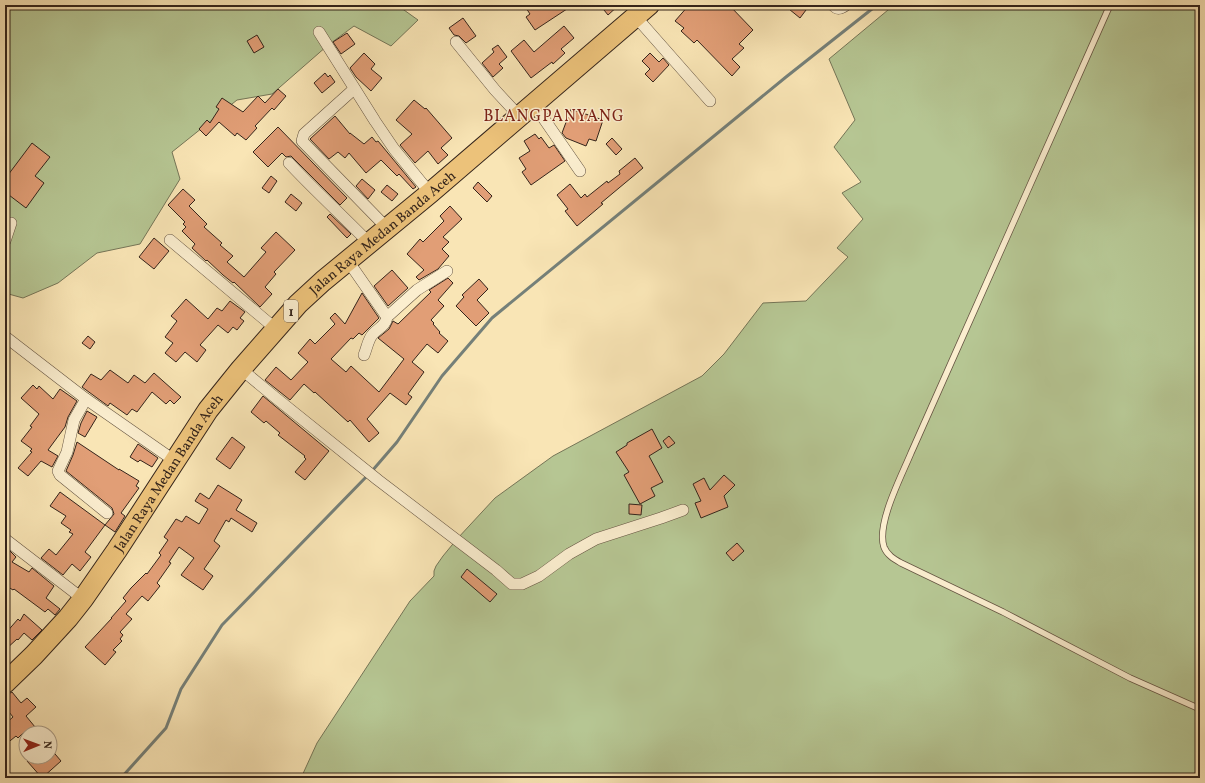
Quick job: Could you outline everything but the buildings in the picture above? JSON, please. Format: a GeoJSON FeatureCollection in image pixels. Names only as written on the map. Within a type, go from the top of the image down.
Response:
{"type":"FeatureCollection","features":[{"type":"Feature","properties":{"kind":"highway","name":"Jalan Raya Medan Banda Aceh"},"geometry":{"type":"LineString","coordinates":[[5,683],[34,655],[68,618],[83,599],[117,550],[208,410],[241,369],[298,304],[642,11]]}},
{"type":"Feature","properties":{"kind":"street"},"geometry":{"type":"LineString","coordinates":[[833,5],[838,9],[841,9],[846,5]]}},
{"type":"Feature","properties":{"kind":"street"},"geometry":{"type":"LineString","coordinates":[[642,11],[710,101]]}},
{"type":"Feature","properties":{"kind":"street"},"geometry":{"type":"LineString","coordinates":[[319,32],[354,89],[394,149],[430,193]]}},
{"type":"Feature","properties":{"kind":"street"},"geometry":{"type":"LineString","coordinates":[[456,42],[495,90],[526,110],[580,171]]}},
{"type":"Feature","properties":{"kind":"street"},"geometry":{"type":"LineString","coordinates":[[354,89],[304,134],[302,141],[387,228]]}},
{"type":"Feature","properties":{"kind":"street"},"geometry":{"type":"LineString","coordinates":[[289,163],[313,189],[342,215],[369,243]]}},
{"type":"Feature","properties":{"kind":"street"},"geometry":{"type":"LineString","coordinates":[[5,241],[11,223]]}},
{"type":"Feature","properties":{"kind":"street"},"geometry":{"type":"LineString","coordinates":[[170,240],[276,329]]}},
{"type":"Feature","properties":{"kind":"street"},"geometry":{"type":"LineString","coordinates":[[348,261],[387,318]]}},
{"type":"Feature","properties":{"kind":"street"},"geometry":{"type":"LineString","coordinates":[[364,355],[372,334],[386,323],[387,318],[417,290],[447,272]]}},
{"type":"Feature","properties":{"kind":"street"},"geometry":{"type":"LineString","coordinates":[[5,338],[7,338],[86,399],[175,461]]}},
{"type":"Feature","properties":{"kind":"street"},"geometry":{"type":"LineString","coordinates":[[241,369],[378,480],[496,570],[509,582],[522,584],[539,576],[569,554],[596,539],[683,510]]}},
{"type":"Feature","properties":{"kind":"street"},"geometry":{"type":"LineString","coordinates":[[86,399],[74,420],[69,446],[58,471],[60,476],[107,513]]}},
{"type":"Feature","properties":{"kind":"street"},"geometry":{"type":"LineString","coordinates":[[5,539],[83,599]]}},
{"type":"Feature","properties":{"kind":"lane"},"geometry":{"type":"LineString","coordinates":[[1110,5],[911,453],[886,515],[882,540],[884,548],[891,558],[901,564],[1003,612],[1130,678],[1200,709]]}},
{"type":"Feature","properties":{"kind":"green space"},"geometry":{"type":"Polygon","coordinates":[[[5,5],[397,5],[418,20],[391,46],[354,26],[327,46],[272,94],[237,100],[172,152],[180,179],[140,244],[97,253],[58,283],[23,298],[5,293],[5,5]]]}},
{"type":"Feature","properties":{"kind":"green space"},"geometry":{"type":"Polygon","coordinates":[[[894,5],[1200,5],[1200,778],[301,778],[317,743],[410,601],[434,576],[436,566],[457,539],[495,498],[553,456],[702,376],[724,354],[763,303],[806,301],[848,257],[837,248],[863,219],[842,193],[861,182],[834,147],[855,120],[829,59],[894,5]]]}},
{"type":"Feature","properties":{"kind":"waterway"},"geometry":{"type":"LineString","coordinates":[[372,471],[397,442],[442,376],[492,318],[786,77],[877,5]]}},
{"type":"Feature","properties":{"kind":"waterway"},"geometry":{"type":"LineString","coordinates":[[121,778],[166,728],[181,689],[222,625],[368,475]]}},
{"type":"Feature","properties":{"kind":"district","name":"BLANGPANYANG"},"geometry":{"type":"Point","coordinates":[554,115]}}]}
